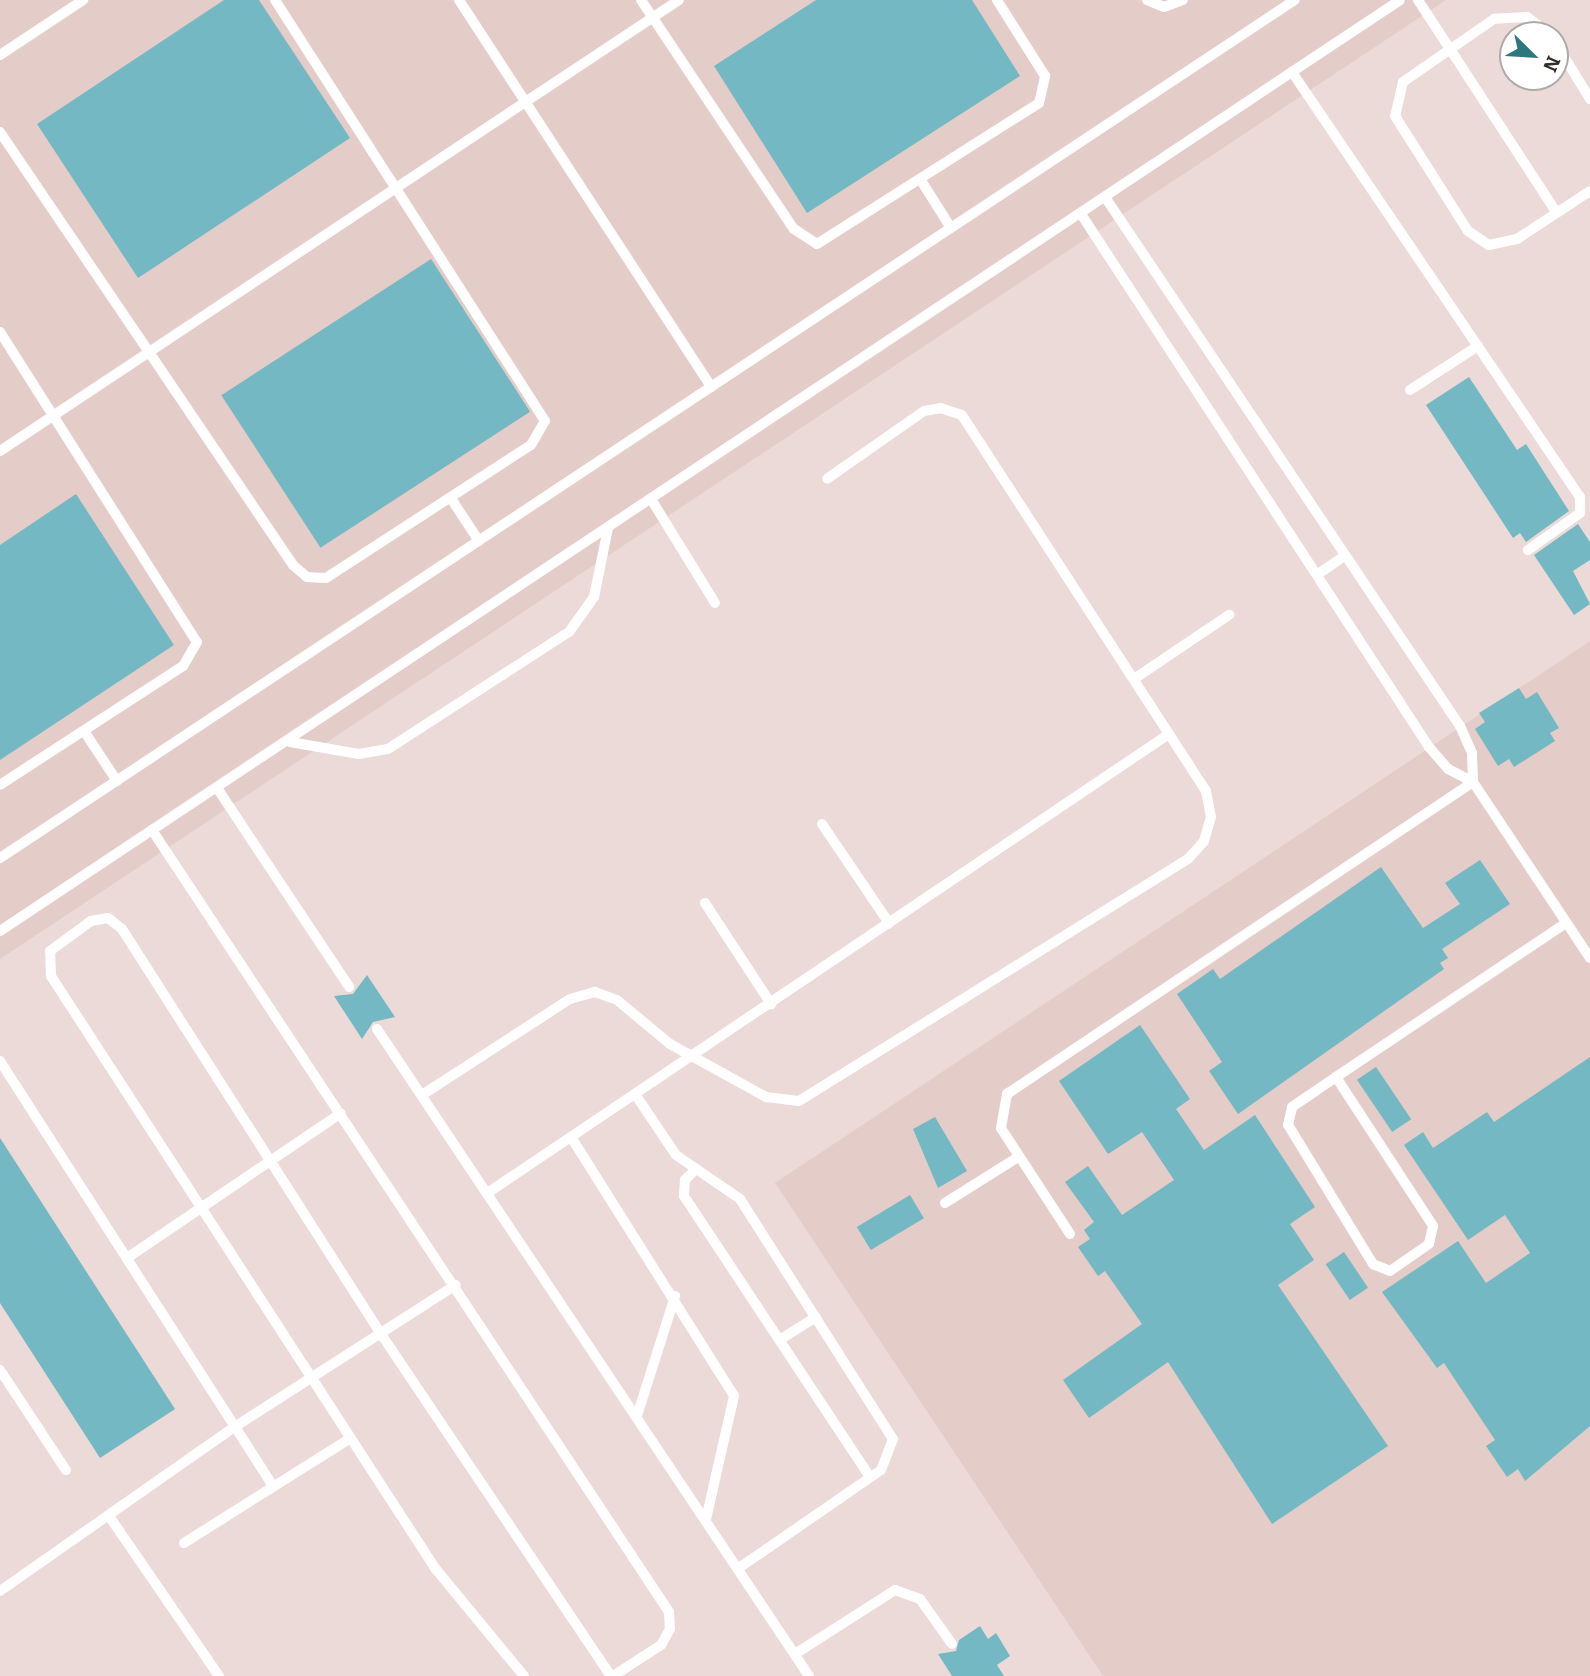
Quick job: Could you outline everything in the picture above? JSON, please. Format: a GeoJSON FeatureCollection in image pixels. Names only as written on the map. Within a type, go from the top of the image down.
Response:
{"type":"FeatureCollection","features":[{"type":"Feature","properties":{"kind":"lane"},"geometry":{"type":"LineString","coordinates":[[0,55],[83,0]]}},
{"type":"Feature","properties":{"kind":"lane"},"geometry":{"type":"LineString","coordinates":[[0,132],[149,352],[307,577],[335,573],[452,500],[539,439],[544,412],[275,0]]}},
{"type":"Feature","properties":{"kind":"lane"},"geometry":{"type":"LineString","coordinates":[[459,0],[711,387]]}},
{"type":"Feature","properties":{"kind":"lane"},"geometry":{"type":"LineString","coordinates":[[641,0],[800,237],[827,242],[1032,109],[1045,95],[1045,76],[997,0]]}},
{"type":"Feature","properties":{"kind":"lane"},"geometry":{"type":"LineString","coordinates":[[0,451],[679,0]]}},
{"type":"Feature","properties":{"kind":"lane"},"geometry":{"type":"LineString","coordinates":[[1147,0],[1164,7],[1184,0]]}},
{"type":"Feature","properties":{"kind":"lane"},"geometry":{"type":"LineString","coordinates":[[0,858],[1295,0]]}},
{"type":"Feature","properties":{"kind":"lane"},"geometry":{"type":"LineString","coordinates":[[0,931],[290,742],[1400,0]]}},
{"type":"Feature","properties":{"kind":"lane"},"geometry":{"type":"LineString","coordinates":[[1418,0],[1557,213]]}},
{"type":"Feature","properties":{"kind":"lane"},"geometry":{"type":"LineString","coordinates":[[1532,21],[1527,17],[1504,15],[1450,48],[1403,82],[1394,107],[1468,231],[1489,245],[1508,244],[1590,191]]}},
{"type":"Feature","properties":{"kind":"lane"},"geometry":{"type":"LineString","coordinates":[[1569,64],[1590,99]]}},
{"type":"Feature","properties":{"kind":"lane"},"geometry":{"type":"LineString","coordinates":[[1292,72],[1583,503],[1580,513],[1528,550]]}},
{"type":"Feature","properties":{"kind":"lane"},"geometry":{"type":"LineString","coordinates":[[922,182],[951,228]]}},
{"type":"Feature","properties":{"kind":"lane"},"geometry":{"type":"LineString","coordinates":[[1105,197],[1343,557],[1460,726],[1472,753],[1473,782]]}},
{"type":"Feature","properties":{"kind":"lane"},"geometry":{"type":"LineString","coordinates":[[1080,214],[1437,759],[1473,782],[1590,958]]}},
{"type":"Feature","properties":{"kind":"lane"},"geometry":{"type":"LineString","coordinates":[[0,332],[56,414],[197,642],[183,666],[0,785]]}},
{"type":"Feature","properties":{"kind":"lane"},"geometry":{"type":"LineString","coordinates":[[1410,390],[1478,346]]}},
{"type":"Feature","properties":{"kind":"lane"},"geometry":{"type":"LineString","coordinates":[[422,1095],[584,992],[617,1000],[692,1058],[765,1097],[799,1101],[1188,859],[1204,841],[1210,804],[1169,734],[962,415],[941,408],[923,411],[827,479]]}},
{"type":"Feature","properties":{"kind":"lane"},"geometry":{"type":"LineString","coordinates":[[651,499],[715,603]]}},
{"type":"Feature","properties":{"kind":"lane"},"geometry":{"type":"LineString","coordinates":[[452,500],[479,541]]}},
{"type":"Feature","properties":{"kind":"lane"},"geometry":{"type":"LineString","coordinates":[[290,742],[359,754],[388,749],[569,632],[594,597],[608,528]]}},
{"type":"Feature","properties":{"kind":"lane"},"geometry":{"type":"LineString","coordinates":[[1318,574],[1343,557]]}},
{"type":"Feature","properties":{"kind":"lane"},"geometry":{"type":"LineString","coordinates":[[1133,679],[1229,615]]}},
{"type":"Feature","properties":{"kind":"lane"},"geometry":{"type":"LineString","coordinates":[[84,730],[117,781]]}},
{"type":"Feature","properties":{"kind":"lane"},"geometry":{"type":"LineString","coordinates":[[489,1192],[692,1058],[1169,734]]}},
{"type":"Feature","properties":{"kind":"lane"},"geometry":{"type":"LineString","coordinates":[[1070,1234],[1018,1157],[999,1119],[1013,1087],[1473,782]]}},
{"type":"Feature","properties":{"kind":"lane"},"geometry":{"type":"LineString","coordinates":[[217,788],[349,986]]}},
{"type":"Feature","properties":{"kind":"lane"},"geometry":{"type":"LineString","coordinates":[[822,824],[889,923]]}},
{"type":"Feature","properties":{"kind":"lane"},"geometry":{"type":"LineString","coordinates":[[152,830],[456,1285],[669,1612],[670,1629],[661,1645],[612,1676],[379,1331],[116,922],[91,921],[55,945],[47,957],[51,976],[457,1600],[524,1676]]}},
{"type":"Feature","properties":{"kind":"lane"},"geometry":{"type":"LineString","coordinates":[[705,903],[771,1004]]}},
{"type":"Feature","properties":{"kind":"lane"},"geometry":{"type":"LineString","coordinates":[[1336,1077],[1433,1226],[1429,1244],[1390,1271],[1373,1264],[1288,1125],[1292,1107],[1336,1077],[1566,923]]}},
{"type":"Feature","properties":{"kind":"lane"},"geometry":{"type":"LineString","coordinates":[[377,1029],[489,1192],[809,1676]]}},
{"type":"Feature","properties":{"kind":"lane"},"geometry":{"type":"LineString","coordinates":[[0,1061],[273,1486]]}},
{"type":"Feature","properties":{"kind":"lane"},"geometry":{"type":"LineString","coordinates":[[635,1094],[669,1149],[740,1199],[890,1431],[891,1456],[870,1477],[738,1568]]}},
{"type":"Feature","properties":{"kind":"lane"},"geometry":{"type":"LineString","coordinates":[[127,1258],[341,1113]]}},
{"type":"Feature","properties":{"kind":"lane"},"geometry":{"type":"LineString","coordinates":[[571,1137],[675,1296],[734,1396],[706,1519]]}},
{"type":"Feature","properties":{"kind":"lane"},"geometry":{"type":"LineString","coordinates":[[945,1203],[1018,1157]]}},
{"type":"Feature","properties":{"kind":"lane"},"geometry":{"type":"LineString","coordinates":[[696,1169],[685,1180],[684,1196],[870,1477]]}},
{"type":"Feature","properties":{"kind":"lane"},"geometry":{"type":"LineString","coordinates":[[0,1591],[309,1376],[456,1285]]}},
{"type":"Feature","properties":{"kind":"lane"},"geometry":{"type":"LineString","coordinates":[[637,1416],[675,1296]]}},
{"type":"Feature","properties":{"kind":"lane"},"geometry":{"type":"LineString","coordinates":[[781,1339],[816,1317]]}},
{"type":"Feature","properties":{"kind":"lane"},"geometry":{"type":"LineString","coordinates":[[0,1370],[66,1470]]}},
{"type":"Feature","properties":{"kind":"lane"},"geometry":{"type":"LineString","coordinates":[[184,1543],[351,1438]]}},
{"type":"Feature","properties":{"kind":"lane"},"geometry":{"type":"LineString","coordinates":[[109,1516],[219,1676]]}},
{"type":"Feature","properties":{"kind":"lane"},"geometry":{"type":"LineString","coordinates":[[794,1654],[895,1590],[920,1599],[953,1644]]}},
{"type":"Feature","properties":{"kind":"shaded area"},"geometry":{"type":"Polygon","coordinates":[[[0,0],[1446,0],[0,959],[0,0]]]}},
{"type":"Feature","properties":{"kind":"shaded area"},"geometry":{"type":"Polygon","coordinates":[[[1590,641],[1590,1676],[1103,1676],[775,1183],[1590,641]]]}},
{"type":"Feature","properties":{"kind":"building"},"geometry":{"type":"Polygon","coordinates":[[[224,0],[259,0],[350,138],[138,278],[37,124],[224,0]]]}},
{"type":"Feature","properties":{"kind":"building"},"geometry":{"type":"Polygon","coordinates":[[[816,0],[972,0],[1020,76],[807,213],[714,66],[816,0]]]}},
{"type":"Feature","properties":{"kind":"building"},"geometry":{"type":"Polygon","coordinates":[[[431,259],[530,412],[320,548],[221,395],[431,259]]]}},
{"type":"Feature","properties":{"kind":"building"},"geometry":{"type":"Polygon","coordinates":[[[1469,377],[1517,450],[1526,444],[1569,511],[1526,542],[1520,533],[1513,538],[1426,405],[1469,377]]]}},
{"type":"Feature","properties":{"kind":"building"},"geometry":{"type":"Polygon","coordinates":[[[76,494],[174,645],[0,760],[0,545],[76,494]]]}},
{"type":"Feature","properties":{"kind":"building"},"geometry":{"type":"Polygon","coordinates":[[[1578,524],[1590,542],[1590,560],[1573,571],[1590,604],[1574,615],[1534,555],[1578,524]]]}},
{"type":"Feature","properties":{"kind":"building"},"geometry":{"type":"Polygon","coordinates":[[[1519,688],[1526,699],[1537,692],[1559,728],[1550,733],[1555,741],[1514,767],[1509,759],[1498,766],[1475,729],[1485,722],[1479,713],[1519,688]]]}},
{"type":"Feature","properties":{"kind":"building"},"geometry":{"type":"Polygon","coordinates":[[[1480,860],[1510,904],[1442,949],[1448,958],[1440,963],[1444,969],[1238,1114],[1209,1071],[1222,1062],[1177,994],[1213,969],[1220,979],[1381,867],[1423,928],[1460,904],[1445,883],[1480,860]]]}},
{"type":"Feature","properties":{"kind":"building"},"geometry":{"type":"Polygon","coordinates":[[[367,975],[395,1017],[373,1022],[362,1039],[334,996],[353,994],[367,975]]]}},
{"type":"Feature","properties":{"kind":"building"},"geometry":{"type":"Polygon","coordinates":[[[1140,1025],[1190,1099],[1176,1109],[1204,1150],[1255,1115],[1315,1207],[1290,1224],[1314,1260],[1278,1285],[1388,1446],[1272,1524],[1168,1362],[1089,1418],[1063,1380],[1142,1324],[1105,1271],[1098,1276],[1078,1247],[1090,1239],[1084,1230],[1094,1222],[1065,1182],[1088,1166],[1122,1215],[1174,1180],[1142,1132],[1108,1154],[1059,1081],[1140,1025]]]}},
{"type":"Feature","properties":{"kind":"building"},"geometry":{"type":"Polygon","coordinates":[[[1590,1057],[1590,1426],[1525,1481],[1518,1469],[1507,1477],[1486,1446],[1495,1440],[1444,1363],[1437,1368],[1382,1292],[1458,1241],[1486,1283],[1530,1253],[1505,1215],[1468,1240],[1404,1145],[1423,1132],[1433,1148],[1487,1112],[1494,1122],[1590,1057]]]}},
{"type":"Feature","properties":{"kind":"building"},"geometry":{"type":"Polygon","coordinates":[[[1376,1067],[1411,1119],[1392,1132],[1357,1080],[1376,1067]]]}},
{"type":"Feature","properties":{"kind":"building"},"geometry":{"type":"Polygon","coordinates":[[[935,1117],[967,1171],[938,1188],[913,1129],[935,1117]]]}},
{"type":"Feature","properties":{"kind":"building"},"geometry":{"type":"Polygon","coordinates":[[[0,1138],[175,1409],[100,1458],[0,1303],[0,1138]]]}},
{"type":"Feature","properties":{"kind":"building"},"geometry":{"type":"Polygon","coordinates":[[[910,1195],[924,1218],[871,1250],[857,1227],[910,1195]]]}},
{"type":"Feature","properties":{"kind":"building"},"geometry":{"type":"Polygon","coordinates":[[[1344,1252],[1368,1288],[1350,1300],[1326,1264],[1344,1252]]]}},
{"type":"Feature","properties":{"kind":"building"},"geometry":{"type":"Polygon","coordinates":[[[980,1626],[988,1639],[996,1633],[1010,1656],[997,1665],[1004,1676],[952,1676],[938,1654],[956,1651],[959,1640],[980,1626]]]}}]}
